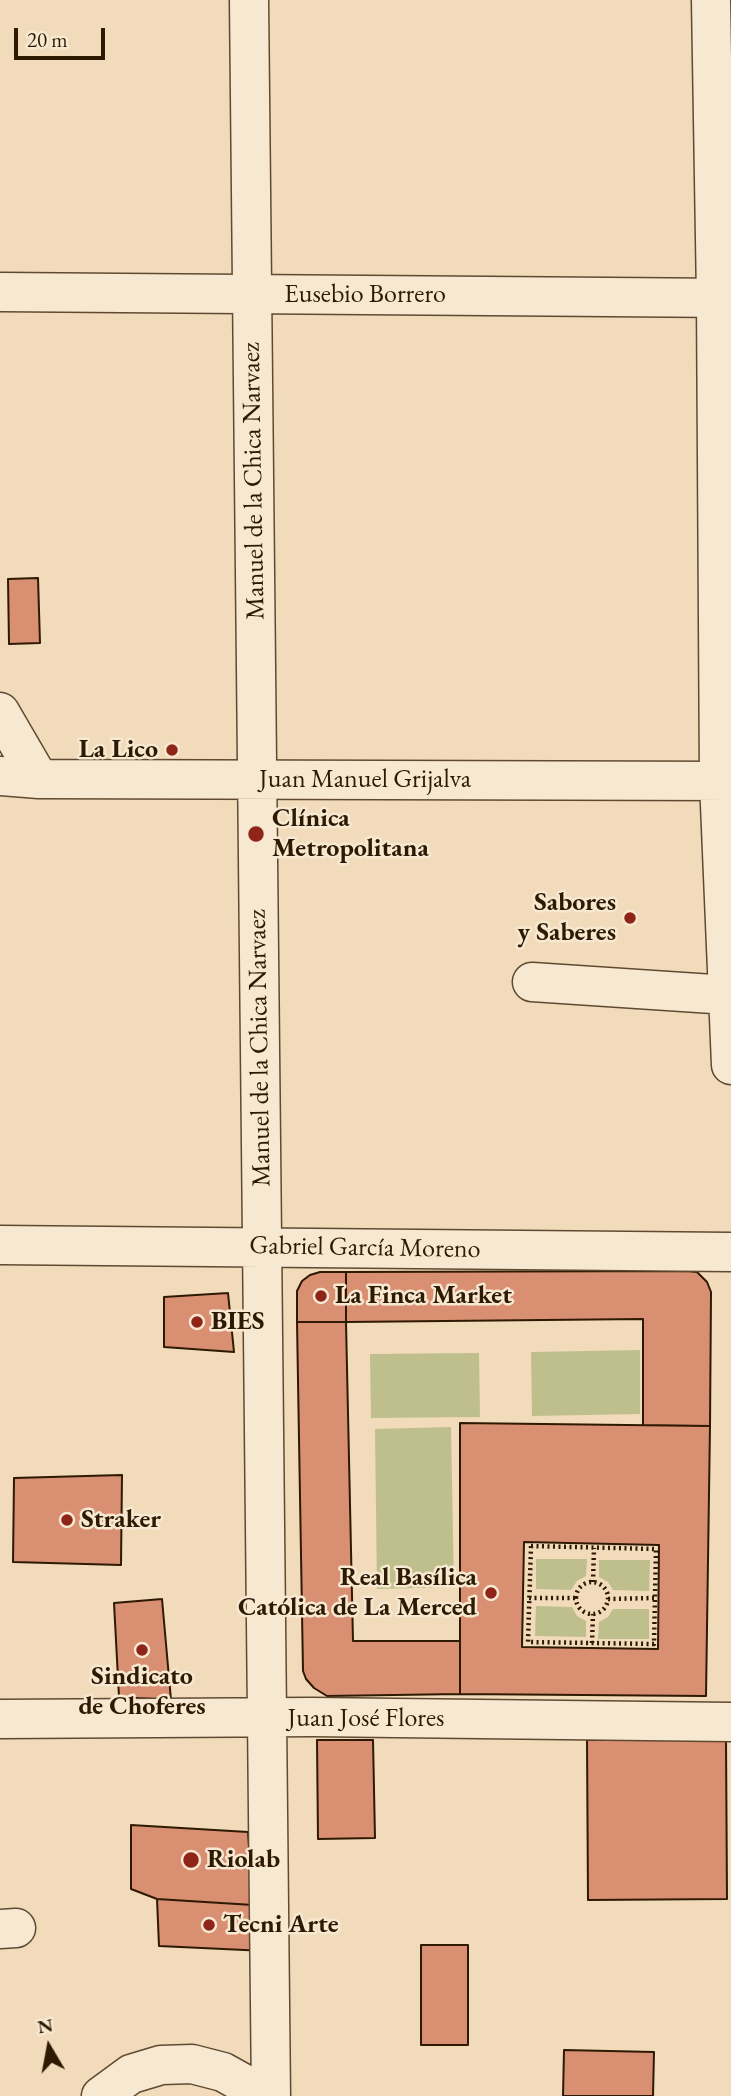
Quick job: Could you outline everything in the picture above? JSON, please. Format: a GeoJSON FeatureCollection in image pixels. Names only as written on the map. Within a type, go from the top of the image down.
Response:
{"type":"FeatureCollection","features":[{"type":"Feature","properties":{"kind":"street","name":"Manuel de la Chica Narvaez"},"geometry":{"type":"LineString","coordinates":[[250,0],[271,2096]]}},
{"type":"Feature","properties":{"kind":"street"},"geometry":{"type":"LineString","coordinates":[[711,0],[724,298],[725,781],[731,1065]]}},
{"type":"Feature","properties":{"kind":"street","name":"Eusebio Borrero"},"geometry":{"type":"LineString","coordinates":[[0,292],[724,298]]}},
{"type":"Feature","properties":{"kind":"street"},"geometry":{"type":"LineString","coordinates":[[0,712],[39,779]]}},
{"type":"Feature","properties":{"kind":"street","name":"Juan Manuel Grijalva"},"geometry":{"type":"LineString","coordinates":[[0,776],[39,779],[725,781]]}},
{"type":"Feature","properties":{"kind":"street"},"geometry":{"type":"LineString","coordinates":[[532,982],[728,995]]}},
{"type":"Feature","properties":{"kind":"street","name":"Gabriel García Moreno"},"geometry":{"type":"LineString","coordinates":[[7,1253],[262,1247],[731,1252]]}},
{"type":"Feature","properties":{"kind":"street","name":"Juan José Flores"},"geometry":{"type":"LineString","coordinates":[[0,1719],[731,1722]]}},
{"type":"Feature","properties":{"kind":"street"},"geometry":{"type":"LineString","coordinates":[[101,2096],[131,2074],[161,2065],[192,2064],[223,2072],[250,2087],[258,2096]]}},
{"type":"Feature","properties":{"kind":"path"},"geometry":{"type":"LineString","coordinates":[[531,1546],[656,1549],[654,1644],[528,1642],[529,1598],[531,1546]]}},
{"type":"Feature","properties":{"kind":"path"},"geometry":{"type":"LineString","coordinates":[[593,1582],[594,1548]]}},
{"type":"Feature","properties":{"kind":"path"},"geometry":{"type":"LineString","coordinates":[[593,1582],[603,1586],[608,1599],[603,1610],[593,1614],[583,1612],[576,1598],[583,1585],[593,1582]]}},
{"type":"Feature","properties":{"kind":"path"},"geometry":{"type":"LineString","coordinates":[[529,1598],[576,1598]]}},
{"type":"Feature","properties":{"kind":"path"},"geometry":{"type":"LineString","coordinates":[[608,1599],[654,1598]]}},
{"type":"Feature","properties":{"kind":"path"},"geometry":{"type":"LineString","coordinates":[[592,1643],[593,1614]]}},
{"type":"Feature","properties":{"kind":"green space"},"geometry":{"type":"Polygon","coordinates":[[[640,1350],[640,1414],[532,1416],[531,1352],[640,1350]]]}},
{"type":"Feature","properties":{"kind":"green space"},"geometry":{"type":"Polygon","coordinates":[[[479,1353],[480,1417],[371,1418],[370,1354],[479,1353]]]}},
{"type":"Feature","properties":{"kind":"green space"},"geometry":{"type":"Polygon","coordinates":[[[451,1427],[454,1587],[377,1589],[375,1429],[451,1427]]]}},
{"type":"Feature","properties":{"kind":"green space"},"geometry":{"type":"Polygon","coordinates":[[[536,1559],[587,1559],[586,1576],[577,1581],[571,1590],[536,1589],[536,1559]]]}},
{"type":"Feature","properties":{"kind":"green space"},"geometry":{"type":"Polygon","coordinates":[[[599,1560],[650,1560],[649,1591],[613,1590],[608,1582],[599,1577],[599,1560]]]}},
{"type":"Feature","properties":{"kind":"green space"},"geometry":{"type":"Polygon","coordinates":[[[536,1606],[572,1607],[577,1616],[586,1621],[586,1637],[535,1636],[536,1606]]]}},
{"type":"Feature","properties":{"kind":"green space"},"geometry":{"type":"Polygon","coordinates":[[[613,1609],[649,1609],[649,1639],[598,1639],[599,1622],[608,1617],[613,1609]]]}},
{"type":"Feature","properties":{"kind":"building"},"geometry":{"type":"Polygon","coordinates":[[[38,578],[40,643],[9,644],[8,579],[38,578]]]}},
{"type":"Feature","properties":{"kind":"building","name":"La Finca Market"},"geometry":{"type":"Polygon","coordinates":[[[320,1272],[346,1272],[346,1322],[297,1322],[297,1291],[302,1281],[320,1272]]]}},
{"type":"Feature","properties":{"kind":"building"},"geometry":{"type":"Polygon","coordinates":[[[346,1272],[697,1272],[707,1282],[711,1292],[710,1426],[643,1425],[643,1319],[346,1322],[346,1272]]]}},
{"type":"Feature","properties":{"kind":"building","name":"BIES"},"geometry":{"type":"Polygon","coordinates":[[[228,1293],[234,1352],[164,1347],[164,1297],[228,1293]]]}},
{"type":"Feature","properties":{"kind":"building"},"geometry":{"type":"Polygon","coordinates":[[[297,1322],[346,1322],[353,1641],[460,1641],[460,1694],[327,1696],[306,1679],[303,1671],[297,1322]]]}},
{"type":"Feature","properties":{"kind":"building","name":"Real Basílica Católica de La Merced"},"geometry":{"type":"Polygon","coordinates":[[[460,1423],[710,1426],[706,1696],[460,1694],[460,1423]],[[524,1542],[522,1647],[658,1649],[659,1545],[524,1542]]]}},
{"type":"Feature","properties":{"kind":"building","name":"Straker"},"geometry":{"type":"Polygon","coordinates":[[[122,1475],[121,1565],[13,1562],[14,1478],[122,1475]]]}},
{"type":"Feature","properties":{"kind":"building","name":"Sindicato de Choferes"},"geometry":{"type":"Polygon","coordinates":[[[162,1599],[171,1700],[119,1697],[114,1603],[162,1599]]]}},
{"type":"Feature","properties":{"kind":"building"},"geometry":{"type":"Polygon","coordinates":[[[726,1739],[727,1899],[588,1900],[587,1740],[726,1739]]]}},
{"type":"Feature","properties":{"kind":"building"},"geometry":{"type":"Polygon","coordinates":[[[317,1740],[373,1740],[375,1838],[318,1839],[317,1740]]]}},
{"type":"Feature","properties":{"kind":"building","name":"Riolab"},"geometry":{"type":"Polygon","coordinates":[[[131,1825],[248,1832],[253,1905],[157,1899],[131,1889],[131,1825]]]}},
{"type":"Feature","properties":{"kind":"building","name":"Tecni Arte"},"geometry":{"type":"Polygon","coordinates":[[[157,1899],[253,1905],[266,1951],[159,1946],[157,1899]]]}},
{"type":"Feature","properties":{"kind":"building"},"geometry":{"type":"Polygon","coordinates":[[[421,1945],[468,1945],[468,2045],[421,2045],[421,1945]]]}},
{"type":"Feature","properties":{"kind":"building"},"geometry":{"type":"Polygon","coordinates":[[[564,2050],[654,2052],[653,2096],[563,2096],[564,2050]]]}},
{"type":"Feature","properties":{"kind":"place","name":"La Lico"},"geometry":{"type":"Point","coordinates":[172,750]}},
{"type":"Feature","properties":{"kind":"place","name":"Clínica Metropolitana"},"geometry":{"type":"Point","coordinates":[256,834]}},
{"type":"Feature","properties":{"kind":"place","name":"Sabores y Saberes"},"geometry":{"type":"Point","coordinates":[630,918]}},
{"type":"Feature","properties":{"kind":"place","name":"La Finca Market"},"geometry":{"type":"Point","coordinates":[321,1296]}},
{"type":"Feature","properties":{"kind":"place","name":"BIES"},"geometry":{"type":"Point","coordinates":[197,1322]}},
{"type":"Feature","properties":{"kind":"place","name":"Straker"},"geometry":{"type":"Point","coordinates":[67,1520]}},
{"type":"Feature","properties":{"kind":"place","name":"Real Basílica Católica de La Merced"},"geometry":{"type":"Point","coordinates":[491,1593]}},
{"type":"Feature","properties":{"kind":"place","name":"Sindicato de Choferes"},"geometry":{"type":"Point","coordinates":[142,1650]}},
{"type":"Feature","properties":{"kind":"place","name":"Riolab"},"geometry":{"type":"Point","coordinates":[191,1860]}},
{"type":"Feature","properties":{"kind":"place","name":"Tecni Arte"},"geometry":{"type":"Point","coordinates":[209,1925]}}]}
